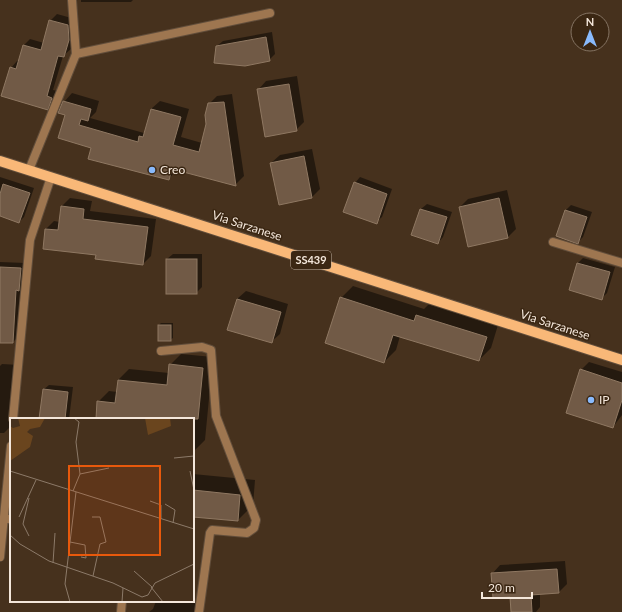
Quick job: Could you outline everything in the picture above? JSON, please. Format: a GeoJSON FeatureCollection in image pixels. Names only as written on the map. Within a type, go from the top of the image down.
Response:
{"type":"FeatureCollection","features":[{"type":"Feature","properties":{"kind":"main road","name":"Via Sarzanese"},"geometry":{"type":"LineString","coordinates":[[0,161],[622,360]]}},
{"type":"Feature","properties":{"kind":"street"},"geometry":{"type":"LineString","coordinates":[[28,170],[76,54],[72,0]]}},
{"type":"Feature","properties":{"kind":"street"},"geometry":{"type":"LineString","coordinates":[[76,54],[270,13]]}},
{"type":"Feature","properties":{"kind":"street"},"geometry":{"type":"LineString","coordinates":[[13,418],[30,240],[51,177]]}},
{"type":"Feature","properties":{"kind":"street"},"geometry":{"type":"LineString","coordinates":[[553,242],[622,263]]}},
{"type":"Feature","properties":{"kind":"street"},"geometry":{"type":"LineString","coordinates":[[160,351],[202,347],[211,350],[216,416],[256,520],[254,528],[247,533],[212,530],[210,533],[199,612]]}},
{"type":"Feature","properties":{"kind":"street"},"geometry":{"type":"LineString","coordinates":[[0,557],[8,519],[10,470]]}},
{"type":"Feature","properties":{"kind":"building"},"geometry":{"type":"Polygon","coordinates":[[[49,20],[68,25],[69,40],[64,57],[58,56],[47,96],[52,98],[48,110],[1,96],[10,67],[16,69],[23,45],[41,50],[49,20]]]}},
{"type":"Feature","properties":{"kind":"building"},"geometry":{"type":"Polygon","coordinates":[[[266,37],[270,61],[245,66],[214,63],[216,46],[266,37]]]}},
{"type":"Feature","properties":{"kind":"building"},"geometry":{"type":"Polygon","coordinates":[[[289,84],[297,131],[265,137],[257,89],[289,84]]]}},
{"type":"Feature","properties":{"kind":"building"},"geometry":{"type":"Polygon","coordinates":[[[63,101],[91,109],[88,121],[81,119],[79,125],[138,142],[139,136],[143,137],[151,109],[181,117],[173,145],[199,152],[206,124],[205,115],[208,103],[224,102],[236,186],[172,169],[169,180],[88,159],[91,148],[58,138],[65,115],[58,113],[63,101]]]}},
{"type":"Feature","properties":{"kind":"building"},"geometry":{"type":"Polygon","coordinates":[[[304,156],[312,198],[279,205],[270,163],[304,156]]]}},
{"type":"Feature","properties":{"kind":"building"},"geometry":{"type":"Polygon","coordinates":[[[354,182],[387,194],[377,224],[343,212],[354,182]]]}},
{"type":"Feature","properties":{"kind":"building"},"geometry":{"type":"Polygon","coordinates":[[[3,184],[30,193],[19,223],[0,216],[0,194],[3,184]]]}},
{"type":"Feature","properties":{"kind":"building"},"geometry":{"type":"Polygon","coordinates":[[[499,198],[508,238],[468,247],[459,207],[499,198]]]}},
{"type":"Feature","properties":{"kind":"building"},"geometry":{"type":"Polygon","coordinates":[[[61,206],[84,209],[83,219],[148,227],[143,265],[95,259],[96,255],[43,249],[45,229],[58,230],[61,206]]]}},
{"type":"Feature","properties":{"kind":"building"},"geometry":{"type":"Polygon","coordinates":[[[420,209],[447,217],[438,244],[411,235],[420,209]]]}},
{"type":"Feature","properties":{"kind":"building"},"geometry":{"type":"Polygon","coordinates":[[[565,210],[587,217],[578,244],[556,236],[565,210]]]}},
{"type":"Feature","properties":{"kind":"building"},"geometry":{"type":"Polygon","coordinates":[[[166,259],[197,259],[197,294],[166,294],[166,259]]]}},
{"type":"Feature","properties":{"kind":"building"},"geometry":{"type":"Polygon","coordinates":[[[577,263],[610,272],[602,300],[569,290],[577,263]]]}},
{"type":"Feature","properties":{"kind":"building"},"geometry":{"type":"Polygon","coordinates":[[[0,267],[21,268],[19,291],[16,290],[13,343],[0,343],[0,267]]]}},
{"type":"Feature","properties":{"kind":"building"},"geometry":{"type":"Polygon","coordinates":[[[340,297],[414,321],[416,315],[487,337],[479,361],[393,335],[384,363],[325,343],[340,297]]]}},
{"type":"Feature","properties":{"kind":"building"},"geometry":{"type":"Polygon","coordinates":[[[237,299],[281,312],[272,343],[227,330],[237,299]]]}},
{"type":"Feature","properties":{"kind":"building"},"geometry":{"type":"Polygon","coordinates":[[[158,325],[171,325],[171,341],[158,341],[158,325]]]}},
{"type":"Feature","properties":{"kind":"building"},"geometry":{"type":"Polygon","coordinates":[[[169,364],[203,368],[198,419],[96,418],[97,401],[115,403],[118,380],[167,385],[169,364]]]}},
{"type":"Feature","properties":{"kind":"building"},"geometry":{"type":"Polygon","coordinates":[[[580,369],[622,383],[622,400],[613,428],[566,413],[580,369]]]}},
{"type":"Feature","properties":{"kind":"building"},"geometry":{"type":"Polygon","coordinates":[[[43,389],[68,392],[65,418],[39,418],[43,389]]]}},
{"type":"Feature","properties":{"kind":"building"},"geometry":{"type":"Polygon","coordinates":[[[194,490],[240,495],[238,521],[194,517],[194,490]]]}},
{"type":"Feature","properties":{"kind":"building"},"geometry":{"type":"Polygon","coordinates":[[[557,569],[559,593],[531,595],[532,612],[511,612],[510,597],[493,598],[491,573],[557,569]]]}},
{"type":"Feature","properties":{"kind":"place","name":"Creo"},"geometry":{"type":"Point","coordinates":[152,170]}},
{"type":"Feature","properties":{"kind":"place","name":"IP"},"geometry":{"type":"Point","coordinates":[591,400]}}]}
